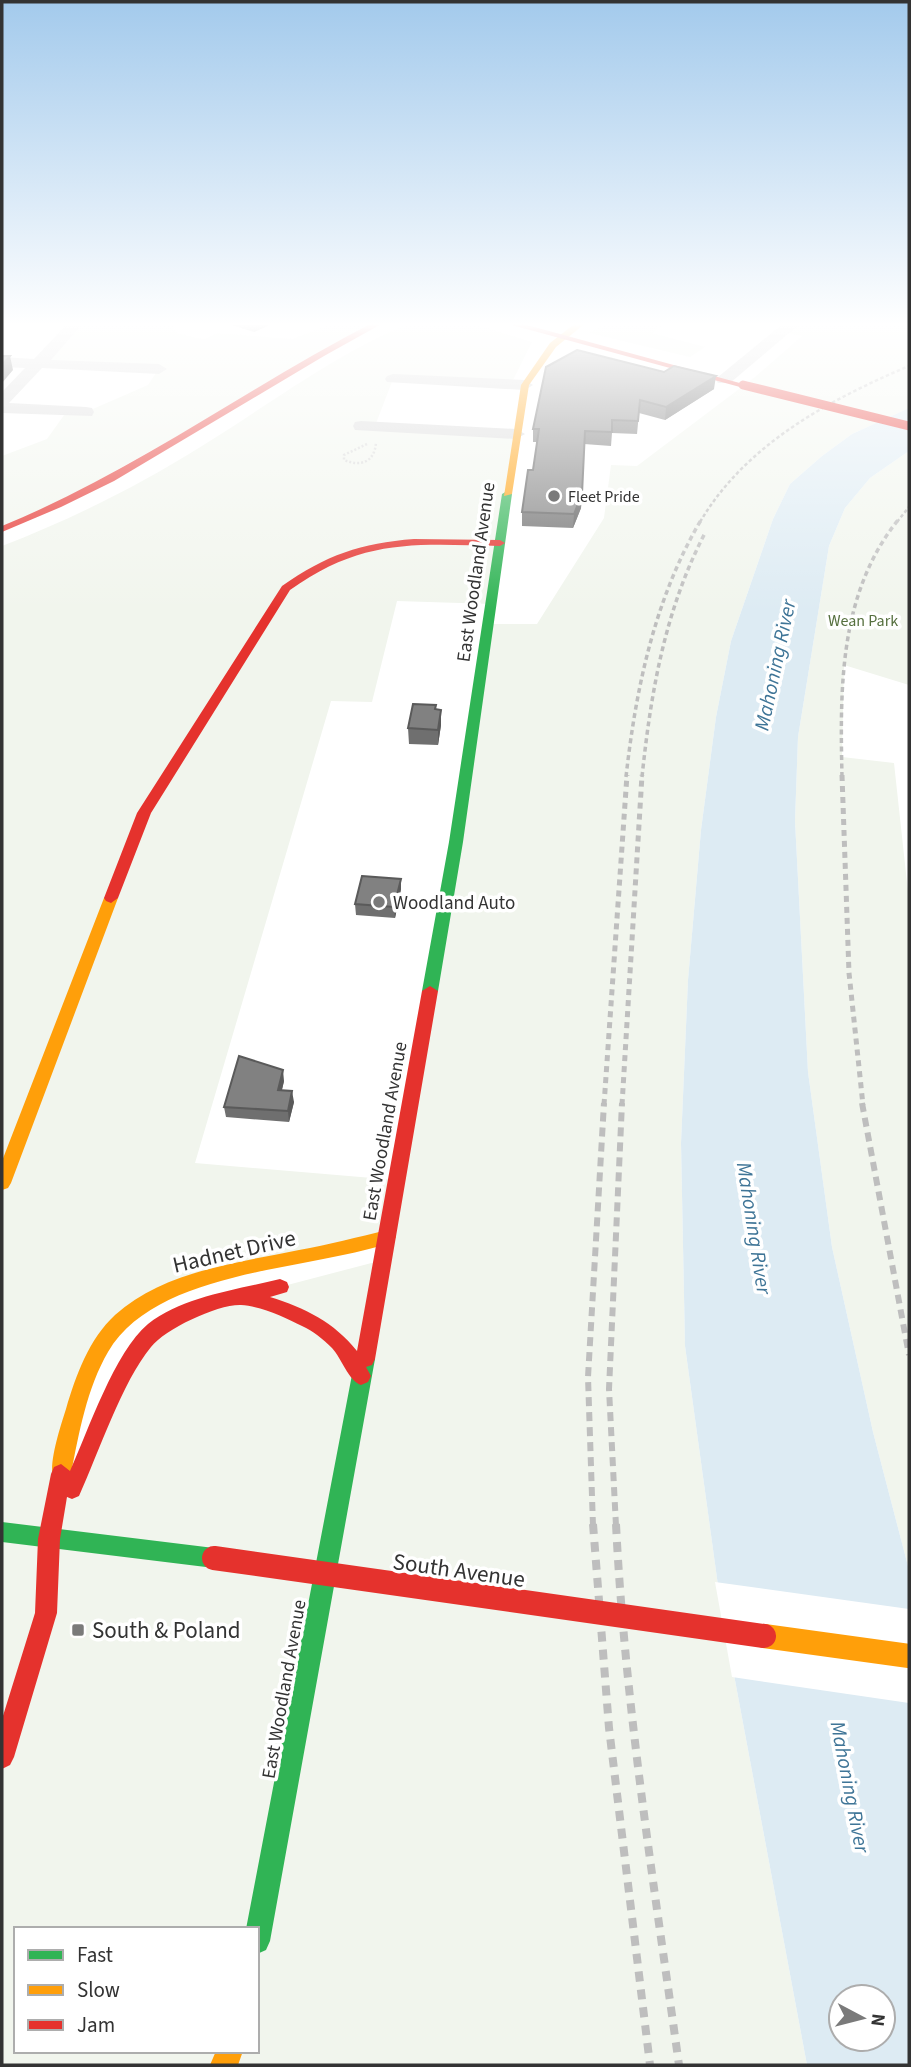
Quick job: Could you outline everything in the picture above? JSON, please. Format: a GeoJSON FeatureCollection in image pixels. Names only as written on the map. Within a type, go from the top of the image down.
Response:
{"type":"FeatureCollection","features":[{"type":"Feature","properties":{"kind":"main road"},"geometry":{"type":"LineString","coordinates":[[2,529],[58,506],[122,473],[213,418]]}},
{"type":"Feature","properties":{"kind":"main road","name":"East Woodland Avenue"},"geometry":{"type":"LineString","coordinates":[[259,1930],[383,1260],[456,842],[519,418]]}},
{"type":"Feature","properties":{"kind":"main road"},"geometry":{"type":"LineString","coordinates":[[878,418],[909,426]]}},
{"type":"Feature","properties":{"kind":"main road"},"geometry":{"type":"LineString","coordinates":[[2,1183],[144,813],[285,588],[313,566],[364,547],[398,542],[500,543]]}},
{"type":"Feature","properties":{"kind":"main road","name":"Hadnet Drive"},"geometry":{"type":"LineString","coordinates":[[2,1757],[46,1613],[49,1539],[69,1427],[103,1343],[118,1325],[150,1300],[197,1279],[325,1253],[387,1237]]}},
{"type":"Feature","properties":{"kind":"main road"},"geometry":{"type":"LineString","coordinates":[[362,1266],[383,1260]]}},
{"type":"Feature","properties":{"kind":"main road","name":"Hadnet Drive"},"geometry":{"type":"LineString","coordinates":[[49,1539],[99,1431],[124,1368],[141,1343],[173,1318],[301,1282]]}},
{"type":"Feature","properties":{"kind":"main road"},"geometry":{"type":"LineString","coordinates":[[241,1297],[294,1312],[323,1328],[348,1350],[360,1376]]}},
{"type":"Feature","properties":{"kind":"main road","name":"South Avenue"},"geometry":{"type":"LineString","coordinates":[[2,1532],[215,1558],[909,1656]]}},
{"type":"Feature","properties":{"kind":"street"},"geometry":{"type":"LineString","coordinates":[[361,426],[516,434]]}},
{"type":"Feature","properties":{"kind":"path"},"geometry":{"type":"LineString","coordinates":[[376,442],[375,454],[368,462],[355,464],[344,460],[344,456],[352,449],[376,442],[395,428]]}},
{"type":"Feature","properties":{"kind":"green space"},"geometry":{"type":"Polygon","coordinates":[[[62,418],[209,418],[31,518],[2,529],[2,456],[47,439],[62,418]]]}},
{"type":"Feature","properties":{"kind":"green space"},"geometry":{"type":"Polygon","coordinates":[[[245,418],[378,418],[375,426],[516,434],[492,604],[397,601],[372,702],[331,701],[195,1163],[396,1180],[456,842],[488,624],[537,624],[604,518],[611,465],[637,466],[700,418],[886,418],[852,434],[790,484],[773,519],[731,641],[716,717],[701,830],[688,980],[681,1143],[685,1346],[720,1600],[807,2065],[2,2065],[2,546],[104,501],[245,418]],[[387,1238],[197,1279],[155,1297],[127,1316],[103,1344],[79,1395],[64,1453],[50,1535],[99,1431],[124,1368],[141,1343],[158,1328],[173,1318],[199,1308],[383,1260],[387,1238]]]}},
{"type":"Feature","properties":{"kind":"green space","name":"Wean Park"},"geometry":{"type":"Polygon","coordinates":[[[909,451],[909,685],[844,665],[842,757],[894,763],[909,901],[909,1570],[873,1432],[832,1247],[808,1072],[795,821],[798,737],[829,546],[845,508],[870,478],[909,451]]]}},
{"type":"Feature","properties":{"kind":"water","name":"Mahoning River"},"geometry":{"type":"Polygon","coordinates":[[[886,418],[909,418],[909,451],[870,478],[845,508],[829,546],[798,737],[795,821],[808,1072],[832,1247],[873,1432],[909,1570],[909,2065],[807,2065],[720,1600],[685,1346],[681,1143],[688,980],[701,830],[716,717],[731,641],[773,519],[790,484],[852,434],[886,418]]]}},
{"type":"Feature","properties":{"kind":"pier"},"geometry":{"type":"Polygon","coordinates":[[[715,1582],[909,1609],[909,1703],[732,1677],[715,1582]]]}},
{"type":"Feature","properties":{"kind":"building"},"geometry":{"type":"Polygon","coordinates":[[[535,418],[638,418],[638,421],[612,420],[612,432],[585,431],[582,494],[574,514],[522,512],[528,470],[533,470],[539,429],[533,429],[535,418]]]}},
{"type":"Feature","properties":{"kind":"building"},"geometry":{"type":"Polygon","coordinates":[[[413,704],[436,705],[435,709],[441,710],[438,730],[408,728],[413,704]]]}},
{"type":"Feature","properties":{"kind":"building"},"geometry":{"type":"Polygon","coordinates":[[[362,876],[401,879],[394,907],[355,904],[362,876]]]}},
{"type":"Feature","properties":{"kind":"building"},"geometry":{"type":"Polygon","coordinates":[[[239,1056],[283,1070],[278,1090],[292,1091],[288,1111],[224,1107],[239,1056]]]}},
{"type":"Feature","properties":{"kind":"railway"},"geometry":{"type":"LineString","coordinates":[[700,522],[719,494],[741,470],[765,447],[807,418]]}},
{"type":"Feature","properties":{"kind":"railway"},"geometry":{"type":"LineString","coordinates":[[897,522],[909,507]]}},
{"type":"Feature","properties":{"kind":"railway"},"geometry":{"type":"LineString","coordinates":[[626,777],[635,710],[650,644],[671,580],[701,520]]}},
{"type":"Feature","properties":{"kind":"railway"},"geometry":{"type":"LineString","coordinates":[[842,775],[843,676],[854,610],[864,579],[898,520]]}},
{"type":"Feature","properties":{"kind":"railway"},"geometry":{"type":"LineString","coordinates":[[642,777],[655,682],[670,621],[691,562],[705,533]]}},
{"type":"Feature","properties":{"kind":"railway"},"geometry":{"type":"LineString","coordinates":[[604,1105],[627,775]]}},
{"type":"Feature","properties":{"kind":"railway"},"geometry":{"type":"LineString","coordinates":[[622,1105],[642,775]]}},
{"type":"Feature","properties":{"kind":"railway"},"geometry":{"type":"LineString","coordinates":[[842,775],[849,973],[863,1105]]}},
{"type":"Feature","properties":{"kind":"railway"},"geometry":{"type":"LineString","coordinates":[[593,1526],[588,1377],[604,1103]]}},
{"type":"Feature","properties":{"kind":"railway"},"geometry":{"type":"LineString","coordinates":[[616,1526],[609,1389],[622,1103]]}},
{"type":"Feature","properties":{"kind":"railway"},"geometry":{"type":"LineString","coordinates":[[862,1103],[909,1355]]}},
{"type":"Feature","properties":{"kind":"railway"},"geometry":{"type":"LineString","coordinates":[[593,1524],[609,1728],[650,2065]]}},
{"type":"Feature","properties":{"kind":"railway"},"geometry":{"type":"LineString","coordinates":[[616,1524],[633,1727],[679,2065]]}},
{"type":"Feature","properties":{"kind":"traffic: fast"},"geometry":{"type":"LineString","coordinates":[[430,991],[456,842],[507,494]]}},
{"type":"Feature","properties":{"kind":"traffic: fast"},"geometry":{"type":"LineString","coordinates":[[259,1930],[365,1359]]}},
{"type":"Feature","properties":{"kind":"traffic: fast"},"geometry":{"type":"LineString","coordinates":[[2,1532],[214,1558]]}},
{"type":"Feature","properties":{"kind":"traffic: slow"},"geometry":{"type":"LineString","coordinates":[[507,494],[519,418]]}},
{"type":"Feature","properties":{"kind":"traffic: slow"},"geometry":{"type":"LineString","coordinates":[[2,1183],[111,898]]}},
{"type":"Feature","properties":{"kind":"traffic: slow"},"geometry":{"type":"LineString","coordinates":[[61,1474],[77,1406],[95,1357],[120,1322],[140,1306],[162,1293],[212,1276],[387,1237]]}},
{"type":"Feature","properties":{"kind":"traffic: slow"},"geometry":{"type":"LineString","coordinates":[[764,1636],[909,1656]]}},
{"type":"Feature","properties":{"kind":"traffic: slow"},"geometry":{"type":"LineString","coordinates":[[224,2065],[229,2053]]}},
{"type":"Feature","properties":{"kind":"traffic: jam"},"geometry":{"type":"LineString","coordinates":[[2,529],[111,479],[214,418]]}},
{"type":"Feature","properties":{"kind":"traffic: jam"},"geometry":{"type":"LineString","coordinates":[[878,418],[909,426]]}},
{"type":"Feature","properties":{"kind":"traffic: jam"},"geometry":{"type":"LineString","coordinates":[[111,898],[144,813],[286,588],[311,570],[336,557],[361,549],[414,542],[500,543]]}},
{"type":"Feature","properties":{"kind":"traffic: jam"},"geometry":{"type":"LineString","coordinates":[[365,1359],[430,991]]}},
{"type":"Feature","properties":{"kind":"traffic: jam"},"geometry":{"type":"LineString","coordinates":[[72,1489],[126,1368],[144,1341],[156,1329],[196,1308],[280,1287]]}},
{"type":"Feature","properties":{"kind":"traffic: jam"},"geometry":{"type":"LineString","coordinates":[[241,1297],[296,1314],[326,1331],[351,1357],[361,1376]]}},
{"type":"Feature","properties":{"kind":"traffic: jam"},"geometry":{"type":"LineString","coordinates":[[2,1757],[46,1613],[49,1539],[61,1474]]}},
{"type":"Feature","properties":{"kind":"traffic: jam"},"geometry":{"type":"LineString","coordinates":[[214,1558],[764,1636]]}},
{"type":"Feature","properties":{"kind":"place","name":"Fleet Pride"},"geometry":{"type":"Point","coordinates":[554,496]}},
{"type":"Feature","properties":{"kind":"place","name":"Woodland Auto"},"geometry":{"type":"Point","coordinates":[379,902]}},
{"type":"Feature","properties":{"kind":"place","name":"South & Poland"},"geometry":{"type":"Point","coordinates":[78,1630]}}]}
